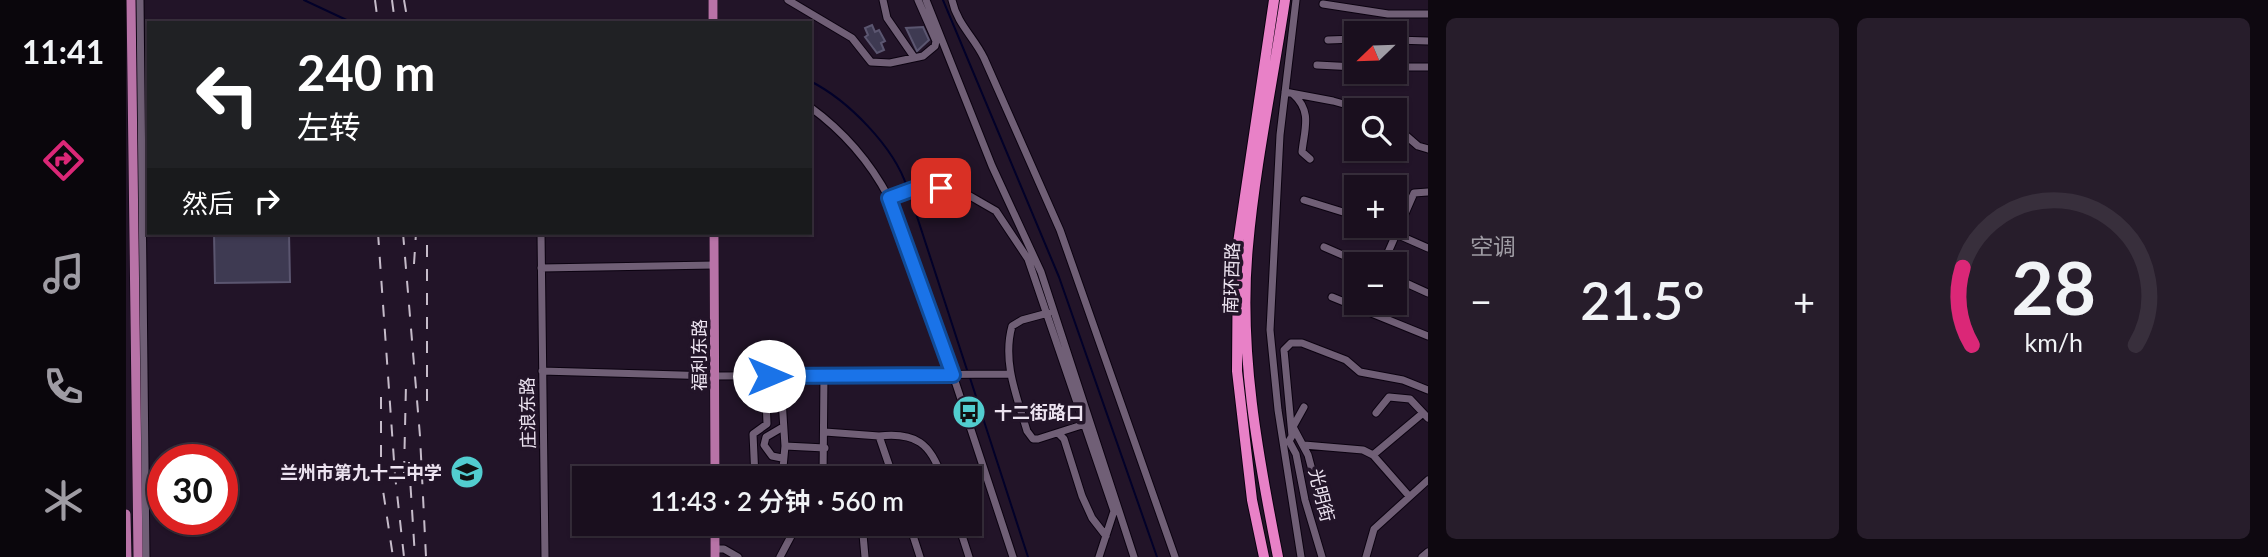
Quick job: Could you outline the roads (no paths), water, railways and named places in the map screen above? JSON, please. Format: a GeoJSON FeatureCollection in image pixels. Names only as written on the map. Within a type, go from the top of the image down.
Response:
{"type":"FeatureCollection","features":[{"type":"Feature","properties":{"kind":"highway","name":"南环西路"},"geometry":{"type":"LineString","coordinates":[[1264,557],[1252,500],[1237,371],[1238,243],[1274,0]]}},
{"type":"Feature","properties":{"kind":"highway","name":"南环西路"},"geometry":{"type":"LineString","coordinates":[[1278,557],[1249,372],[1246,312],[1247,247],[1285,0]]}},
{"type":"Feature","properties":{"kind":"main road"},"geometry":{"type":"LineString","coordinates":[[131,0],[138,557]]}},
{"type":"Feature","properties":{"kind":"main road"},"geometry":{"type":"LineString","coordinates":[[713,0],[713,21]]}},
{"type":"Feature","properties":{"kind":"main road","name":"福利东路"},"geometry":{"type":"LineString","coordinates":[[714,235],[715,466]]}},
{"type":"Feature","properties":{"kind":"main road"},"geometry":{"type":"LineString","coordinates":[[126,514],[127,557]]}},
{"type":"Feature","properties":{"kind":"street"},"geometry":{"type":"LineString","coordinates":[[141,0],[146,557]]}},
{"type":"Feature","properties":{"kind":"street"},"geometry":{"type":"LineString","coordinates":[[788,0],[852,38],[871,62],[880,64],[928,54],[936,46],[918,0]]}},
{"type":"Feature","properties":{"kind":"street"},"geometry":{"type":"LineString","coordinates":[[883,0],[887,18],[914,57]]}},
{"type":"Feature","properties":{"kind":"street"},"geometry":{"type":"LineString","coordinates":[[926,0],[992,166],[1041,272],[1134,557]]}},
{"type":"Feature","properties":{"kind":"street"},"geometry":{"type":"LineString","coordinates":[[952,0],[966,34],[977,44],[984,58],[1060,230],[1175,557]]}},
{"type":"Feature","properties":{"kind":"street"},"geometry":{"type":"LineString","coordinates":[[1296,0],[1271,268],[1270,330],[1301,557]]}},
{"type":"Feature","properties":{"kind":"street"},"geometry":{"type":"LineString","coordinates":[[1324,4],[1388,14],[1428,15]]}},
{"type":"Feature","properties":{"kind":"street"},"geometry":{"type":"LineString","coordinates":[[1328,40],[1344,39]]}},
{"type":"Feature","properties":{"kind":"street"},"geometry":{"type":"LineString","coordinates":[[1407,40],[1428,41]]}},
{"type":"Feature","properties":{"kind":"street"},"geometry":{"type":"LineString","coordinates":[[1317,65],[1344,66]]}},
{"type":"Feature","properties":{"kind":"street"},"geometry":{"type":"LineString","coordinates":[[1407,67],[1428,67]]}},
{"type":"Feature","properties":{"kind":"street"},"geometry":{"type":"LineString","coordinates":[[1289,93],[1344,104]]}},
{"type":"Feature","properties":{"kind":"street"},"geometry":{"type":"LineString","coordinates":[[1289,93],[1306,112],[1307,126],[1302,152],[1310,159]]}},
{"type":"Feature","properties":{"kind":"street"},"geometry":{"type":"LineString","coordinates":[[812,109],[849,139],[879,179],[889,198],[956,375],[1013,557]]}},
{"type":"Feature","properties":{"kind":"street"},"geometry":{"type":"LineString","coordinates":[[1407,136],[1420,147],[1428,149]]}},
{"type":"Feature","properties":{"kind":"street"},"geometry":{"type":"LineString","coordinates":[[889,198],[915,189],[941,188],[963,192],[996,211],[1028,259],[1114,511],[1099,557]]}},
{"type":"Feature","properties":{"kind":"street"},"geometry":{"type":"LineString","coordinates":[[1407,209],[1414,193],[1428,192]]}},
{"type":"Feature","properties":{"kind":"street"},"geometry":{"type":"LineString","coordinates":[[1304,200],[1344,212]]}},
{"type":"Feature","properties":{"kind":"street","name":"庄浪东路"},"geometry":{"type":"LineString","coordinates":[[541,235],[545,557]]}},
{"type":"Feature","properties":{"kind":"street"},"geometry":{"type":"LineString","coordinates":[[1405,238],[1428,248]]}},
{"type":"Feature","properties":{"kind":"street"},"geometry":{"type":"LineString","coordinates":[[1324,247],[1344,256]]}},
{"type":"Feature","properties":{"kind":"street"},"geometry":{"type":"LineString","coordinates":[[541,268],[714,265]]}},
{"type":"Feature","properties":{"kind":"street"},"geometry":{"type":"LineString","coordinates":[[1407,283],[1428,293]]}},
{"type":"Feature","properties":{"kind":"street"},"geometry":{"type":"LineString","coordinates":[[1332,297],[1344,302]]}},
{"type":"Feature","properties":{"kind":"street"},"geometry":{"type":"LineString","coordinates":[[1048,313],[1022,320],[1012,326],[1008,341],[1010,374],[1030,436],[1038,439],[1085,424]]}},
{"type":"Feature","properties":{"kind":"street"},"geometry":{"type":"LineString","coordinates":[[1373,315],[1428,336]]}},
{"type":"Feature","properties":{"kind":"street"},"geometry":{"type":"LineString","coordinates":[[1286,441],[1292,436],[1293,425],[1283,350],[1294,342],[1346,360],[1360,372],[1403,380],[1428,390]]}},
{"type":"Feature","properties":{"kind":"street"},"geometry":{"type":"LineString","coordinates":[[542,371],[715,376],[1010,374]]}},
{"type":"Feature","properties":{"kind":"street"},"geometry":{"type":"LineString","coordinates":[[824,376],[824,466]]}},
{"type":"Feature","properties":{"kind":"street"},"geometry":{"type":"LineString","coordinates":[[1373,455],[1426,416],[1410,399],[1389,397],[1376,413]]}},
{"type":"Feature","properties":{"kind":"street"},"geometry":{"type":"LineString","coordinates":[[755,466],[753,434],[767,424],[766,398],[782,399],[785,446],[782,466]]}},
{"type":"Feature","properties":{"kind":"street"},"geometry":{"type":"LineString","coordinates":[[1293,425],[1304,407]]}},
{"type":"Feature","properties":{"kind":"street"},"geometry":{"type":"LineString","coordinates":[[1293,425],[1304,444],[1322,508]]}},
{"type":"Feature","properties":{"kind":"street"},"geometry":{"type":"LineString","coordinates":[[782,458],[772,456],[765,445],[766,437],[783,427]]}},
{"type":"Feature","properties":{"kind":"street"},"geometry":{"type":"LineString","coordinates":[[825,432],[879,436],[897,434],[911,437],[936,458],[938,466]]}},
{"type":"Feature","properties":{"kind":"street"},"geometry":{"type":"LineString","coordinates":[[1058,433],[1064,439],[1092,518],[1106,536]]}},
{"type":"Feature","properties":{"kind":"street"},"geometry":{"type":"LineString","coordinates":[[879,436],[889,466]]}},
{"type":"Feature","properties":{"kind":"street","name":"光明街"},"geometry":{"type":"LineString","coordinates":[[1286,441],[1296,454],[1305,500],[1322,557]]}},
{"type":"Feature","properties":{"kind":"street"},"geometry":{"type":"LineString","coordinates":[[754,444],[765,445]]}},
{"type":"Feature","properties":{"kind":"street"},"geometry":{"type":"LineString","coordinates":[[1304,444],[1363,450],[1373,455],[1409,496]]}},
{"type":"Feature","properties":{"kind":"street"},"geometry":{"type":"LineString","coordinates":[[785,446],[825,449]]}},
{"type":"Feature","properties":{"kind":"street"},"geometry":{"type":"LineString","coordinates":[[1366,557],[1374,529],[1428,480]]}},
{"type":"Feature","properties":{"kind":"street"},"geometry":{"type":"LineString","coordinates":[[780,557],[790,536]]}},
{"type":"Feature","properties":{"kind":"street"},"geometry":{"type":"LineString","coordinates":[[863,536],[865,557]]}},
{"type":"Feature","properties":{"kind":"street"},"geometry":{"type":"LineString","coordinates":[[913,536],[920,557]]}},
{"type":"Feature","properties":{"kind":"street"},"geometry":{"type":"LineString","coordinates":[[963,536],[970,557]]}},
{"type":"Feature","properties":{"kind":"street"},"geometry":{"type":"LineString","coordinates":[[715,553],[724,549],[738,557]]}},
{"type":"Feature","properties":{"kind":"street"},"geometry":{"type":"LineString","coordinates":[[1422,557],[1428,552]]}},
{"type":"Feature","properties":{"kind":"waterway"},"geometry":{"type":"LineString","coordinates":[[304,0],[349,21]]}},
{"type":"Feature","properties":{"kind":"waterway"},"geometry":{"type":"LineString","coordinates":[[943,0],[1059,277],[1157,557]]}},
{"type":"Feature","properties":{"kind":"waterway"},"geometry":{"type":"LineString","coordinates":[[812,82],[825,89],[868,126],[892,156],[907,187]]}},
{"type":"Feature","properties":{"kind":"waterway"},"geometry":{"type":"LineString","coordinates":[[909,192],[968,373]]}},
{"type":"Feature","properties":{"kind":"waterway"},"geometry":{"type":"LineString","coordinates":[[970,378],[1028,557]]}},
{"type":"Feature","properties":{"kind":"railway"},"geometry":{"type":"LineString","coordinates":[[375,0],[378,21]]}},
{"type":"Feature","properties":{"kind":"railway"},"geometry":{"type":"LineString","coordinates":[[392,0],[395,21]]}},
{"type":"Feature","properties":{"kind":"railway"},"geometry":{"type":"LineString","coordinates":[[404,0],[408,21]]}},
{"type":"Feature","properties":{"kind":"railway"},"geometry":{"type":"LineString","coordinates":[[378,235],[395,475],[404,557]]}},
{"type":"Feature","properties":{"kind":"railway"},"geometry":{"type":"LineString","coordinates":[[403,235],[420,436],[426,557]]}},
{"type":"Feature","properties":{"kind":"railway"},"geometry":{"type":"LineString","coordinates":[[414,264],[416,235]]}},
{"type":"Feature","properties":{"kind":"railway"},"geometry":{"type":"LineString","coordinates":[[427,235],[427,401]]}},
{"type":"Feature","properties":{"kind":"railway"},"geometry":{"type":"LineString","coordinates":[[404,473],[406,384]]}},
{"type":"Feature","properties":{"kind":"railway"},"geometry":{"type":"LineString","coordinates":[[381,397],[381,477],[393,557]]}},
{"type":"Feature","properties":{"kind":"railway"},"geometry":{"type":"LineString","coordinates":[[409,462],[415,557]]}},
{"type":"Feature","properties":{"kind":"place","name":"十二街路口"},"geometry":{"type":"Point","coordinates":[969,412]}},
{"type":"Feature","properties":{"kind":"place","name":"兰州市第九十二中学"},"geometry":{"type":"Point","coordinates":[467,472]}}]}
